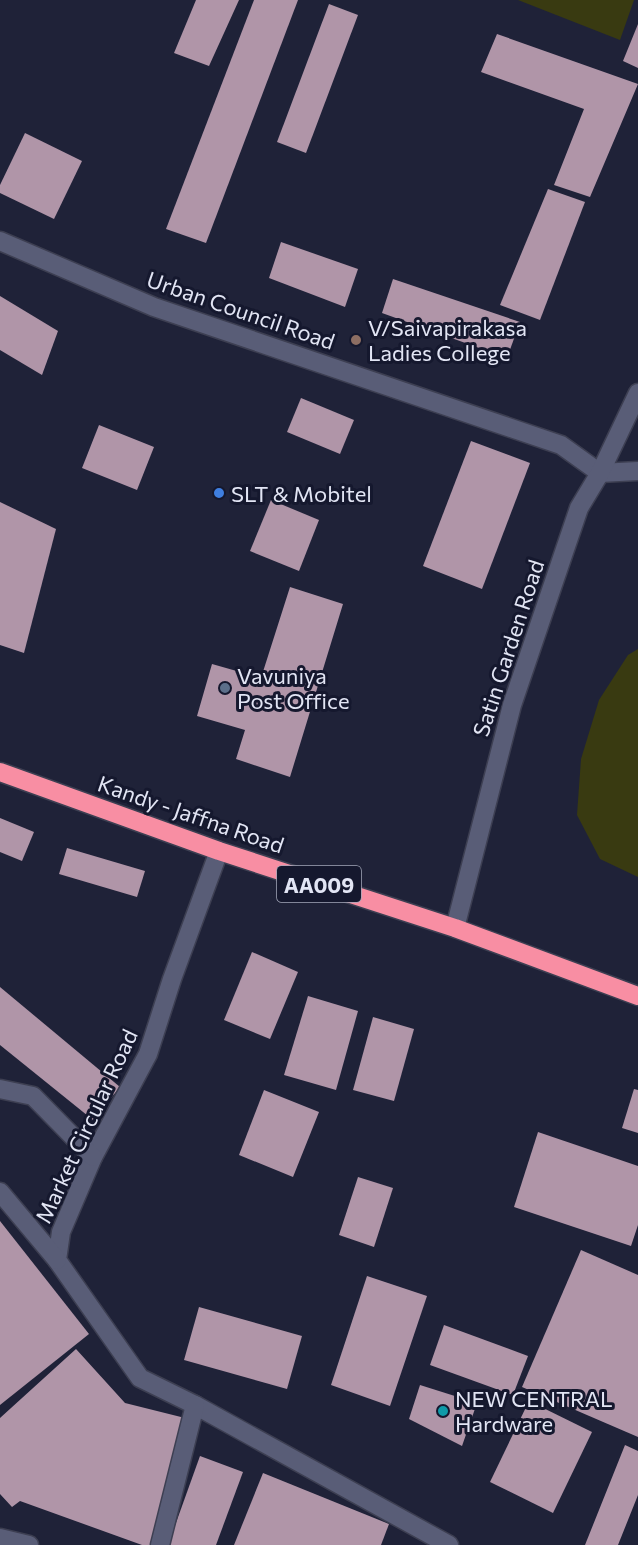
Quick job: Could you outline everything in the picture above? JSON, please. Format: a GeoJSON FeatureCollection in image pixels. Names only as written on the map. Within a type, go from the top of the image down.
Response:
{"type":"FeatureCollection","features":[{"type":"Feature","properties":{"kind":"highway","name":"Kandy - Jaffna Road"},"geometry":{"type":"LineString","coordinates":[[0,772],[219,851],[455,928],[638,996]]}},
{"type":"Feature","properties":{"kind":"street","name":"Urban Council Road"},"geometry":{"type":"LineString","coordinates":[[0,241],[154,307],[561,445],[600,473]]}},
{"type":"Feature","properties":{"kind":"street","name":"Satin Garden Road"},"geometry":{"type":"LineString","coordinates":[[455,928],[512,705],[579,508],[600,473],[638,393]]}},
{"type":"Feature","properties":{"kind":"street"},"geometry":{"type":"LineString","coordinates":[[600,473],[638,471]]}},
{"type":"Feature","properties":{"kind":"street","name":"Market Circular Road"},"geometry":{"type":"LineString","coordinates":[[219,851],[172,979],[148,1054],[93,1157],[61,1232],[57,1260],[140,1377],[449,1545]]}},
{"type":"Feature","properties":{"kind":"street"},"geometry":{"type":"LineString","coordinates":[[0,1089],[33,1096],[93,1157]]}},
{"type":"Feature","properties":{"kind":"street"},"geometry":{"type":"LineString","coordinates":[[0,1192],[57,1260]]}},
{"type":"Feature","properties":{"kind":"street"},"geometry":{"type":"LineString","coordinates":[[160,1545],[195,1405]]}},
{"type":"Feature","properties":{"kind":"street"},"geometry":{"type":"LineString","coordinates":[[0,1538],[29,1545]]}},
{"type":"Feature","properties":{"kind":"shaded area"},"geometry":{"type":"Polygon","coordinates":[[[518,0],[634,0],[620,40],[518,0]]]}},
{"type":"Feature","properties":{"kind":"shaded area"},"geometry":{"type":"Polygon","coordinates":[[[638,649],[638,877],[600,859],[577,815],[581,759],[599,700],[628,655],[638,649]]]}},
{"type":"Feature","properties":{"kind":"building"},"geometry":{"type":"Polygon","coordinates":[[[196,0],[239,0],[209,66],[174,53],[196,0]]]}},
{"type":"Feature","properties":{"kind":"building"},"geometry":{"type":"Polygon","coordinates":[[[254,0],[298,0],[206,243],[166,229],[254,0]]]}},
{"type":"Feature","properties":{"kind":"building"},"geometry":{"type":"Polygon","coordinates":[[[329,4],[358,15],[306,153],[277,142],[329,4]]]}},
{"type":"Feature","properties":{"kind":"building"},"geometry":{"type":"Polygon","coordinates":[[[638,24],[638,68],[623,61],[638,24]]]}},
{"type":"Feature","properties":{"kind":"building"},"geometry":{"type":"Polygon","coordinates":[[[497,34],[638,84],[590,197],[554,185],[584,109],[481,72],[497,34]]]}},
{"type":"Feature","properties":{"kind":"building"},"geometry":{"type":"Polygon","coordinates":[[[25,133],[82,161],[54,219],[0,193],[0,185],[25,133]]]}},
{"type":"Feature","properties":{"kind":"building"},"geometry":{"type":"Polygon","coordinates":[[[548,189],[585,202],[540,320],[500,305],[548,189]]]}},
{"type":"Feature","properties":{"kind":"building"},"geometry":{"type":"Polygon","coordinates":[[[281,242],[358,269],[345,307],[269,278],[281,242]]]}},
{"type":"Feature","properties":{"kind":"building"},"geometry":{"type":"Polygon","coordinates":[[[393,279],[520,322],[507,358],[382,313],[393,279]]]}},
{"type":"Feature","properties":{"kind":"building"},"geometry":{"type":"Polygon","coordinates":[[[0,296],[58,331],[42,375],[0,350],[0,296]]]}},
{"type":"Feature","properties":{"kind":"building"},"geometry":{"type":"Polygon","coordinates":[[[301,398],[354,420],[340,454],[287,432],[301,398]]]}},
{"type":"Feature","properties":{"kind":"building"},"geometry":{"type":"Polygon","coordinates":[[[99,425],[154,447],[137,490],[82,468],[99,425]]]}},
{"type":"Feature","properties":{"kind":"building"},"geometry":{"type":"Polygon","coordinates":[[[471,441],[530,463],[482,589],[423,566],[471,441]]]}},
{"type":"Feature","properties":{"kind":"building"},"geometry":{"type":"Polygon","coordinates":[[[271,500],[319,520],[299,571],[250,551],[271,500]]]}},
{"type":"Feature","properties":{"kind":"building"},"geometry":{"type":"Polygon","coordinates":[[[0,502],[56,529],[24,653],[0,645],[0,502]]]}},
{"type":"Feature","properties":{"kind":"building"},"geometry":{"type":"Polygon","coordinates":[[[290,587],[343,604],[290,777],[236,759],[245,730],[197,716],[212,664],[261,678],[290,587]]]}},
{"type":"Feature","properties":{"kind":"building"},"geometry":{"type":"Polygon","coordinates":[[[0,818],[34,832],[22,861],[0,852],[0,818]]]}},
{"type":"Feature","properties":{"kind":"building"},"geometry":{"type":"Polygon","coordinates":[[[67,848],[145,871],[137,897],[59,874],[67,848]]]}},
{"type":"Feature","properties":{"kind":"building"},"geometry":{"type":"Polygon","coordinates":[[[252,952],[298,972],[270,1039],[224,1020],[252,952]]]}},
{"type":"Feature","properties":{"kind":"building"},"geometry":{"type":"Polygon","coordinates":[[[0,987],[120,1087],[93,1120],[0,1045],[0,987]]]}},
{"type":"Feature","properties":{"kind":"building"},"geometry":{"type":"Polygon","coordinates":[[[308,996],[358,1011],[336,1090],[284,1075],[308,996]]]}},
{"type":"Feature","properties":{"kind":"building"},"geometry":{"type":"Polygon","coordinates":[[[373,1017],[414,1029],[394,1101],[353,1090],[373,1017]]]}},
{"type":"Feature","properties":{"kind":"building"},"geometry":{"type":"Polygon","coordinates":[[[634,1089],[638,1090],[638,1133],[622,1128],[634,1089]]]}},
{"type":"Feature","properties":{"kind":"building"},"geometry":{"type":"Polygon","coordinates":[[[264,1090],[319,1112],[293,1177],[239,1155],[264,1090]]]}},
{"type":"Feature","properties":{"kind":"building"},"geometry":{"type":"Polygon","coordinates":[[[538,1132],[638,1166],[638,1225],[631,1246],[514,1207],[538,1132]]]}},
{"type":"Feature","properties":{"kind":"building"},"geometry":{"type":"Polygon","coordinates":[[[358,1177],[393,1188],[374,1247],[339,1235],[358,1177]]]}},
{"type":"Feature","properties":{"kind":"building"},"geometry":{"type":"Polygon","coordinates":[[[0,1221],[89,1334],[0,1405],[0,1221]]]}},
{"type":"Feature","properties":{"kind":"building"},"geometry":{"type":"Polygon","coordinates":[[[581,1250],[638,1275],[638,1437],[522,1387],[581,1250]]]}},
{"type":"Feature","properties":{"kind":"building"},"geometry":{"type":"Polygon","coordinates":[[[367,1276],[427,1296],[390,1406],[331,1385],[367,1276]]]}},
{"type":"Feature","properties":{"kind":"building"},"geometry":{"type":"Polygon","coordinates":[[[199,1307],[302,1336],[287,1389],[184,1360],[199,1307]]]}},
{"type":"Feature","properties":{"kind":"building"},"geometry":{"type":"Polygon","coordinates":[[[444,1325],[528,1356],[513,1395],[430,1365],[444,1325]]]}},
{"type":"Feature","properties":{"kind":"building"},"geometry":{"type":"Polygon","coordinates":[[[76,1349],[125,1403],[185,1418],[154,1545],[142,1545],[20,1501],[12,1507],[0,1494],[0,1418],[76,1349]]]}},
{"type":"Feature","properties":{"kind":"building","name":"NEW CENTRAL Hardware"},"geometry":{"type":"Polygon","coordinates":[[[420,1385],[477,1403],[462,1446],[409,1419],[420,1385]]]}},
{"type":"Feature","properties":{"kind":"building"},"geometry":{"type":"Polygon","coordinates":[[[529,1401],[592,1432],[553,1513],[490,1482],[529,1401]]]}},
{"type":"Feature","properties":{"kind":"building"},"geometry":{"type":"Polygon","coordinates":[[[625,1445],[638,1451],[638,1495],[618,1545],[585,1545],[625,1445]]]}},
{"type":"Feature","properties":{"kind":"building"},"geometry":{"type":"Polygon","coordinates":[[[200,1456],[243,1472],[216,1545],[168,1545],[200,1456]]]}},
{"type":"Feature","properties":{"kind":"building"},"geometry":{"type":"Polygon","coordinates":[[[263,1473],[389,1524],[381,1545],[234,1545],[263,1473]]]}},
{"type":"Feature","properties":{"kind":"place","name":"V/Saivapirakasa Ladies College"},"geometry":{"type":"Point","coordinates":[356,340]}},
{"type":"Feature","properties":{"kind":"place","name":"SLT & Mobitel"},"geometry":{"type":"Point","coordinates":[219,493]}},
{"type":"Feature","properties":{"kind":"place","name":"Vavuniya Post Office"},"geometry":{"type":"Point","coordinates":[225,688]}},
{"type":"Feature","properties":{"kind":"place","name":"NEW CENTRAL Hardware"},"geometry":{"type":"Point","coordinates":[443,1411]}}]}
